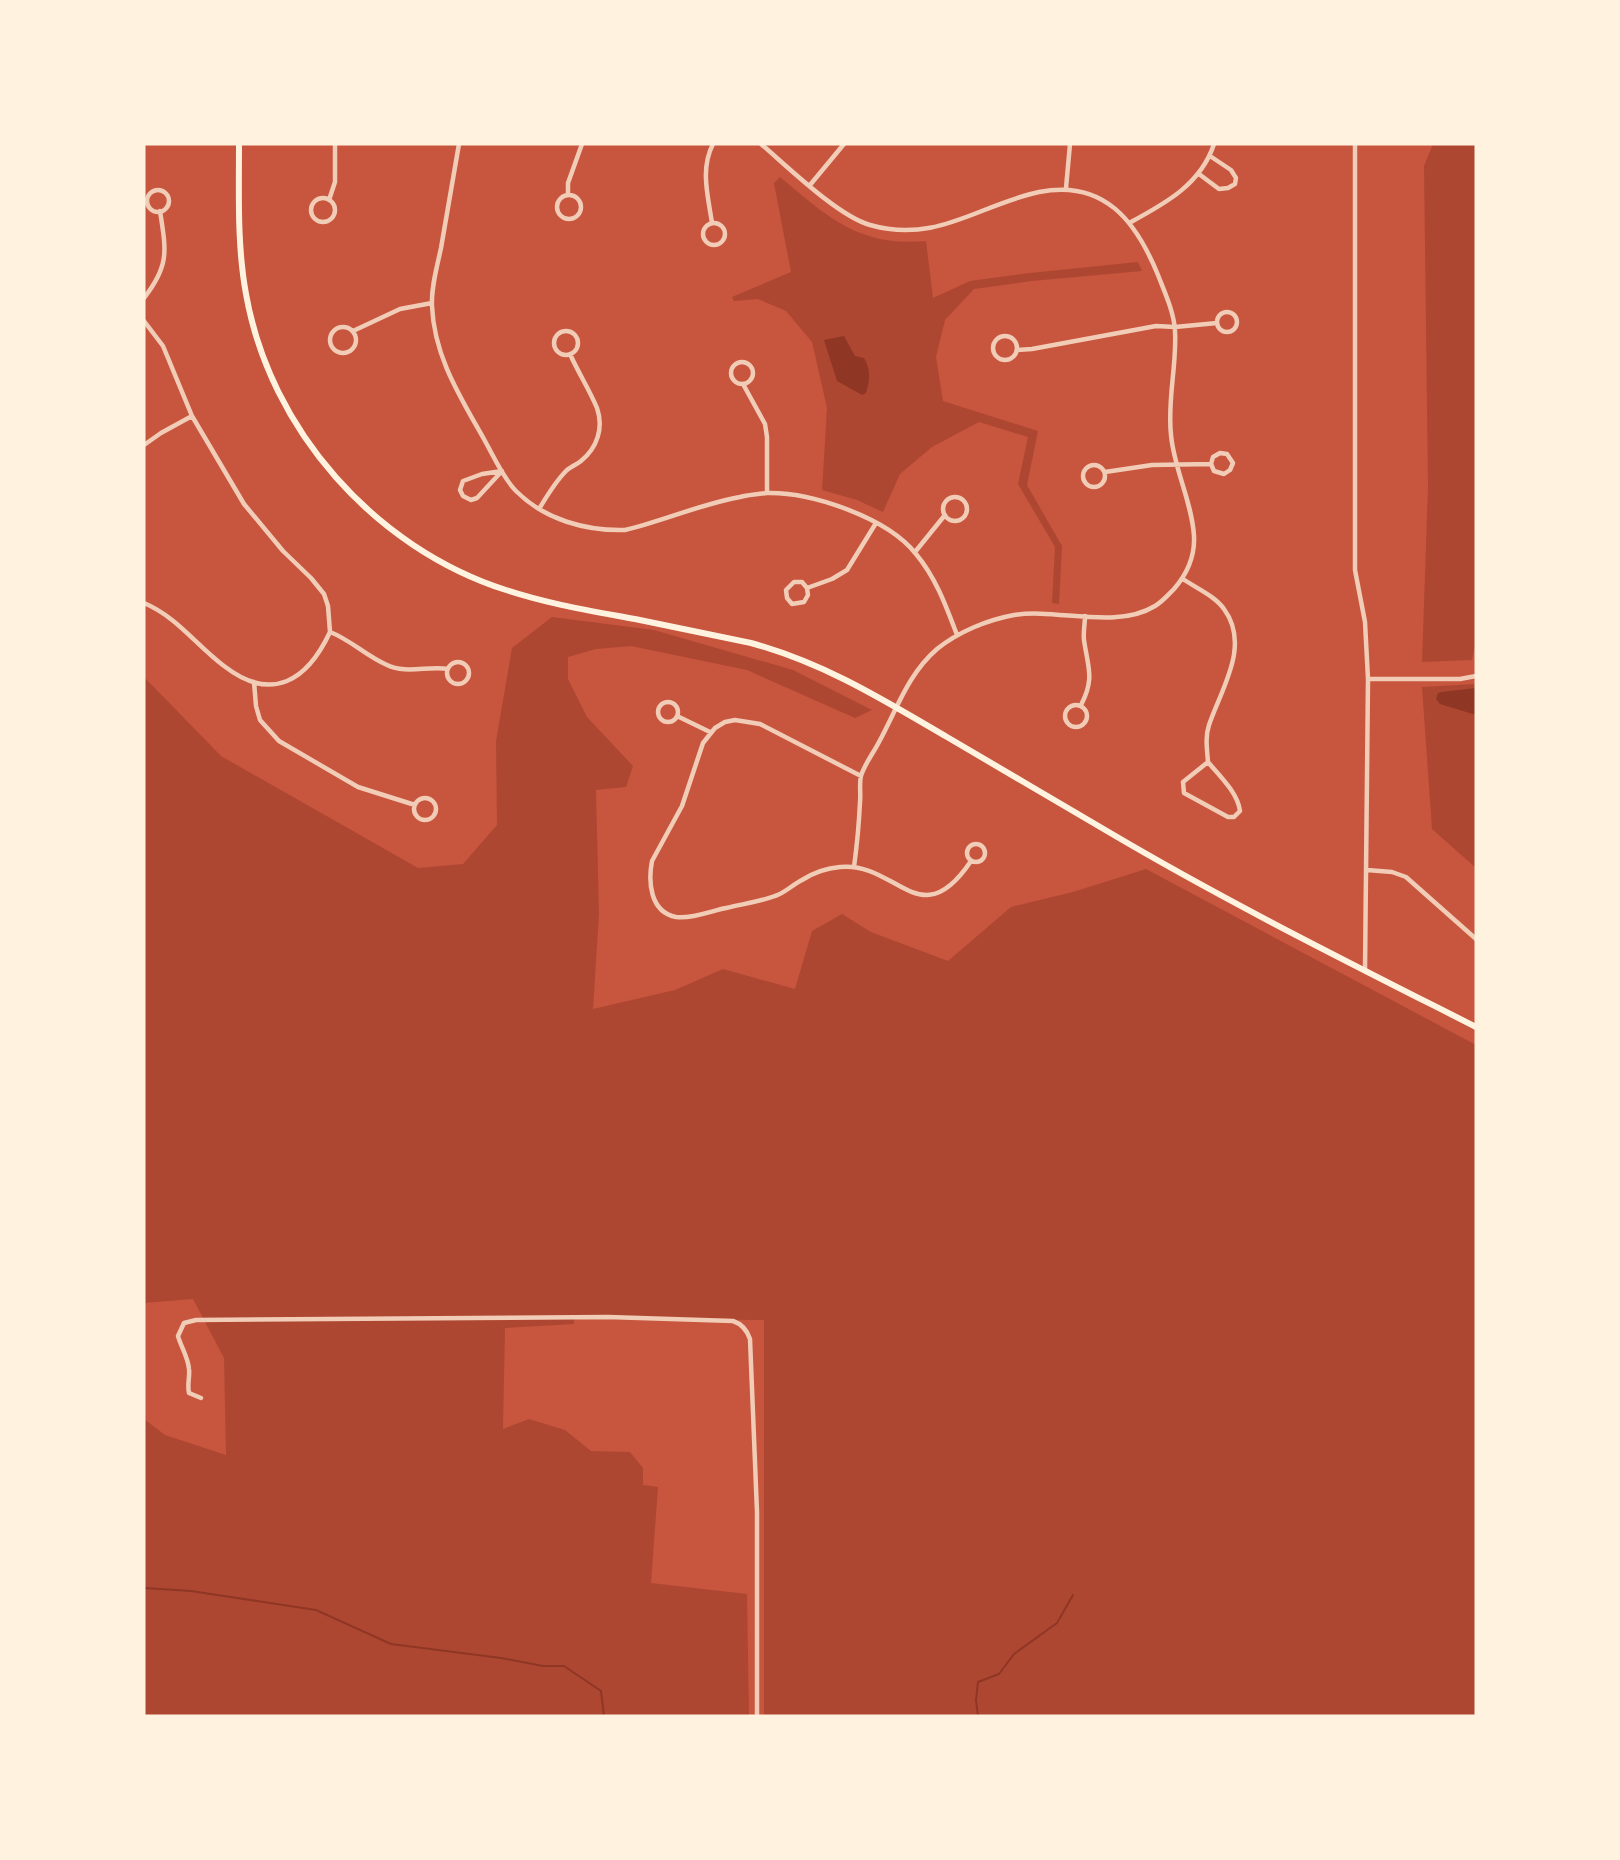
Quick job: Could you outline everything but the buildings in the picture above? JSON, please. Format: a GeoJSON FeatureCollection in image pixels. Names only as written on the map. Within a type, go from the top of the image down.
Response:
{"type":"FeatureCollection","features":[{"type":"Feature","properties":{"kind":"main road"},"geometry":{"type":"LineString","coordinates":[[239,144],[240,223],[245,294],[258,342],[276,388],[297,425],[337,479],[359,502],[412,545],[467,575],[505,590],[554,604],[681,628],[779,651],[823,668],[897,708],[1155,859],[1255,914],[1476,1027]]}},
{"type":"Feature","properties":{"kind":"street"},"geometry":{"type":"LineString","coordinates":[[329,200],[335,182],[335,144]]}},
{"type":"Feature","properties":{"kind":"street"},"geometry":{"type":"LineString","coordinates":[[459,144],[432,303],[433,322],[444,364],[502,471],[516,491],[559,519],[606,531],[625,530],[738,497],[767,493],[802,497],[829,504],[889,530],[915,552],[941,592],[957,635]]}},
{"type":"Feature","properties":{"kind":"street"},"geometry":{"type":"LineString","coordinates":[[568,195],[568,183],[582,144]]}},
{"type":"Feature","properties":{"kind":"street"},"geometry":{"type":"LineString","coordinates":[[712,223],[705,164],[713,144]]}},
{"type":"Feature","properties":{"kind":"street"},"geometry":{"type":"LineString","coordinates":[[761,144],[851,216],[867,224],[900,230],[944,226],[1036,193],[1066,188],[1101,198],[1117,208],[1131,222],[1151,258],[1167,297],[1175,327],[1170,430],[1175,466],[1192,524],[1194,540],[1193,554],[1183,579],[1155,606],[1128,616],[1016,615],[997,619],[957,635],[922,663],[905,687],[897,708],[861,776],[854,867]]}},
{"type":"Feature","properties":{"kind":"street"},"geometry":{"type":"LineString","coordinates":[[810,185],[844,144]]}},
{"type":"Feature","properties":{"kind":"street"},"geometry":{"type":"LineString","coordinates":[[1066,188],[1070,144]]}},
{"type":"Feature","properties":{"kind":"street"},"geometry":{"type":"LineString","coordinates":[[1131,222],[1161,206],[1184,190],[1199,174],[1215,144]]}},
{"type":"Feature","properties":{"kind":"street"},"geometry":{"type":"LineString","coordinates":[[1355,144],[1355,570],[1365,622],[1368,679],[1365,971]]}},
{"type":"Feature","properties":{"kind":"street"},"geometry":{"type":"LineString","coordinates":[[1199,174],[1219,189],[1235,184],[1236,178],[1231,170],[1210,156]]}},
{"type":"Feature","properties":{"kind":"street"},"geometry":{"type":"LineString","coordinates":[[157,190],[167,194],[169,201],[166,208],[160,211],[150,207],[148,200],[150,194],[157,190]]}},
{"type":"Feature","properties":{"kind":"street"},"geometry":{"type":"LineString","coordinates":[[568,195],[576,197],[581,206],[577,216],[571,219],[560,215],[557,208],[559,201],[568,195]]}},
{"type":"Feature","properties":{"kind":"street"},"geometry":{"type":"LineString","coordinates":[[322,198],[329,200],[334,206],[333,216],[324,222],[317,220],[311,212],[313,204],[322,198]]}},
{"type":"Feature","properties":{"kind":"street"},"geometry":{"type":"LineString","coordinates":[[144,297],[165,260],[160,211]]}},
{"type":"Feature","properties":{"kind":"street"},"geometry":{"type":"LineString","coordinates":[[712,223],[720,225],[724,231],[724,239],[716,246],[708,244],[703,238],[703,230],[712,223]]}},
{"type":"Feature","properties":{"kind":"street"},"geometry":{"type":"LineString","coordinates":[[353,331],[356,339],[351,350],[344,353],[333,347],[330,339],[336,329],[344,327],[353,331],[400,309],[432,303]]}},
{"type":"Feature","properties":{"kind":"street"},"geometry":{"type":"LineString","coordinates":[[1225,312],[1235,315],[1238,321],[1236,328],[1230,332],[1223,332],[1217,323],[1219,316],[1225,312]]}},
{"type":"Feature","properties":{"kind":"street"},"geometry":{"type":"LineString","coordinates":[[144,321],[163,346],[192,416],[244,504],[324,594],[329,612],[330,632],[318,653],[298,676],[279,684],[254,682],[224,667],[175,621],[144,603]]}},
{"type":"Feature","properties":{"kind":"street"},"geometry":{"type":"LineString","coordinates":[[1017,350],[1156,326],[1175,327],[1217,323]]}},
{"type":"Feature","properties":{"kind":"street"},"geometry":{"type":"LineString","coordinates":[[568,331],[577,338],[577,345],[570,354],[563,354],[555,347],[555,337],[561,332],[568,331]]}},
{"type":"Feature","properties":{"kind":"street"},"geometry":{"type":"LineString","coordinates":[[1007,336],[1016,342],[1017,350],[1013,356],[1003,359],[994,353],[993,345],[1000,337],[1007,336]]}},
{"type":"Feature","properties":{"kind":"street"},"geometry":{"type":"LineString","coordinates":[[539,508],[567,470],[589,454],[597,441],[600,420],[597,408],[570,354]]}},
{"type":"Feature","properties":{"kind":"street"},"geometry":{"type":"LineString","coordinates":[[743,384],[750,381],[753,370],[749,364],[742,362],[735,365],[732,375],[736,381],[743,384],[765,424],[767,493]]}},
{"type":"Feature","properties":{"kind":"street"},"geometry":{"type":"LineString","coordinates":[[144,445],[192,416]]}},
{"type":"Feature","properties":{"kind":"street"},"geometry":{"type":"LineString","coordinates":[[1220,453],[1230,457],[1233,463],[1230,471],[1224,474],[1217,473],[1211,464],[1214,457],[1220,453]]}},
{"type":"Feature","properties":{"kind":"street"},"geometry":{"type":"LineString","coordinates":[[1104,472],[1152,465],[1211,464]]}},
{"type":"Feature","properties":{"kind":"street"},"geometry":{"type":"LineString","coordinates":[[1093,465],[1100,466],[1104,472],[1104,479],[1100,485],[1089,485],[1084,479],[1086,469],[1093,465]]}},
{"type":"Feature","properties":{"kind":"street"},"geometry":{"type":"LineString","coordinates":[[502,471],[477,498],[471,500],[463,496],[460,489],[463,481],[482,474],[502,471]]}},
{"type":"Feature","properties":{"kind":"street"},"geometry":{"type":"LineString","coordinates":[[959,497],[965,502],[966,513],[962,519],[951,520],[945,515],[942,508],[948,498],[959,497]]}},
{"type":"Feature","properties":{"kind":"street"},"geometry":{"type":"LineString","coordinates":[[915,552],[945,515]]}},
{"type":"Feature","properties":{"kind":"street"},"geometry":{"type":"LineString","coordinates":[[807,588],[847,570],[876,523]]}},
{"type":"Feature","properties":{"kind":"street"},"geometry":{"type":"LineString","coordinates":[[1183,579],[1218,603],[1230,621],[1233,634],[1235,650],[1233,664],[1206,739],[1208,762],[1235,797],[1240,811],[1234,817],[1228,817],[1184,793],[1184,782],[1208,762]]}},
{"type":"Feature","properties":{"kind":"street"},"geometry":{"type":"LineString","coordinates":[[798,581],[807,588],[808,596],[804,602],[792,604],[787,598],[786,590],[790,584],[798,581]]}},
{"type":"Feature","properties":{"kind":"street"},"geometry":{"type":"LineString","coordinates":[[1081,705],[1087,694],[1091,676],[1084,639],[1085,616]]}},
{"type":"Feature","properties":{"kind":"street"},"geometry":{"type":"LineString","coordinates":[[330,632],[351,641],[387,665],[411,669],[426,667],[448,669]]}},
{"type":"Feature","properties":{"kind":"street"},"geometry":{"type":"LineString","coordinates":[[453,663],[463,663],[468,669],[467,679],[458,684],[451,682],[447,676],[448,669],[453,663]]}},
{"type":"Feature","properties":{"kind":"street"},"geometry":{"type":"LineString","coordinates":[[1368,679],[1460,679],[1476,676]]}},
{"type":"Feature","properties":{"kind":"street"},"geometry":{"type":"LineString","coordinates":[[254,682],[255,706],[260,720],[279,741],[358,787],[415,805]]}},
{"type":"Feature","properties":{"kind":"street"},"geometry":{"type":"LineString","coordinates":[[671,702],[677,706],[677,716],[669,722],[662,720],[658,714],[659,707],[671,702]]}},
{"type":"Feature","properties":{"kind":"street"},"geometry":{"type":"LineString","coordinates":[[1073,704],[1081,705],[1087,711],[1087,719],[1079,727],[1071,726],[1065,720],[1067,709],[1073,704]]}},
{"type":"Feature","properties":{"kind":"street"},"geometry":{"type":"LineString","coordinates":[[677,716],[710,732]]}},
{"type":"Feature","properties":{"kind":"street"},"geometry":{"type":"LineString","coordinates":[[861,776],[760,724],[735,720],[725,722],[710,732],[703,743],[682,806],[652,861],[650,870],[652,895],[656,904],[675,917],[692,916],[774,897],[811,875],[841,867],[854,867],[873,873],[910,892],[932,895],[951,886],[971,861]]}},
{"type":"Feature","properties":{"kind":"street"},"geometry":{"type":"LineString","coordinates":[[419,799],[430,799],[436,807],[435,814],[429,819],[418,818],[414,812],[415,805],[419,799]]}},
{"type":"Feature","properties":{"kind":"street"},"geometry":{"type":"LineString","coordinates":[[1367,870],[1392,872],[1406,877],[1476,939]]}},
{"type":"Feature","properties":{"kind":"street"},"geometry":{"type":"LineString","coordinates":[[201,1398],[189,1393],[188,1359],[178,1336],[184,1323],[196,1320],[608,1317],[740,1323],[750,1339],[757,1512],[757,1716]]}},
{"type":"Feature","properties":{"kind":"shaded area"},"geometry":{"type":"Polygon","coordinates":[[[1433,144],[1476,144],[1476,641],[1472,660],[1422,662],[1428,486],[1424,166],[1433,144]]]}},
{"type":"Feature","properties":{"kind":"shaded area"},"geometry":{"type":"Polygon","coordinates":[[[780,177],[829,216],[863,234],[902,242],[926,241],[933,298],[970,281],[1138,262],[1142,271],[974,289],[945,320],[936,357],[943,401],[1038,431],[1027,485],[1062,546],[1059,604],[1052,603],[1055,547],[1018,484],[1028,437],[979,422],[932,447],[900,474],[883,512],[857,500],[822,490],[827,408],[812,342],[786,311],[758,299],[734,301],[732,297],[791,272],[774,183],[780,177]]]}},
{"type":"Feature","properties":{"kind":"shaded area"},"geometry":{"type":"Polygon","coordinates":[[[844,336],[855,356],[864,358],[868,367],[868,384],[866,393],[862,395],[837,381],[824,340],[844,336]]]}},
{"type":"Feature","properties":{"kind":"shaded area"},"geometry":{"type":"Polygon","coordinates":[[[552,617],[654,630],[793,670],[872,710],[855,718],[747,670],[631,646],[596,649],[568,657],[568,679],[587,717],[633,766],[626,787],[596,790],[599,914],[593,1009],[675,990],[723,969],[795,989],[812,931],[842,914],[871,932],[948,961],[1011,907],[1073,892],[1146,869],[1476,1045],[1476,1716],[764,1716],[764,1320],[574,1319],[574,1324],[505,1328],[503,1429],[529,1419],[565,1430],[591,1451],[630,1452],[643,1468],[643,1485],[658,1487],[651,1583],[747,1594],[749,1716],[144,1716],[144,1419],[165,1435],[226,1455],[224,1358],[193,1299],[144,1303],[144,677],[221,756],[418,868],[463,864],[497,825],[496,741],[512,648],[552,617]]]}},
{"type":"Feature","properties":{"kind":"shaded area"},"geometry":{"type":"Polygon","coordinates":[[[1476,684],[1476,868],[1432,829],[1422,687],[1476,684]]]}},
{"type":"Feature","properties":{"kind":"shaded area"},"geometry":{"type":"Polygon","coordinates":[[[1476,688],[1476,715],[1440,704],[1436,699],[1438,693],[1441,692],[1476,688]]]}},
{"type":"Feature","properties":{"kind":"waterway"},"geometry":{"type":"LineString","coordinates":[[144,1588],[191,1591],[316,1610],[391,1644],[501,1658],[543,1666],[564,1666],[601,1691],[604,1716]]}},
{"type":"Feature","properties":{"kind":"waterway"},"geometry":{"type":"LineString","coordinates":[[978,1716],[976,1700],[978,1682],[999,1674],[1014,1654],[1057,1623],[1073,1595]]}}]}
